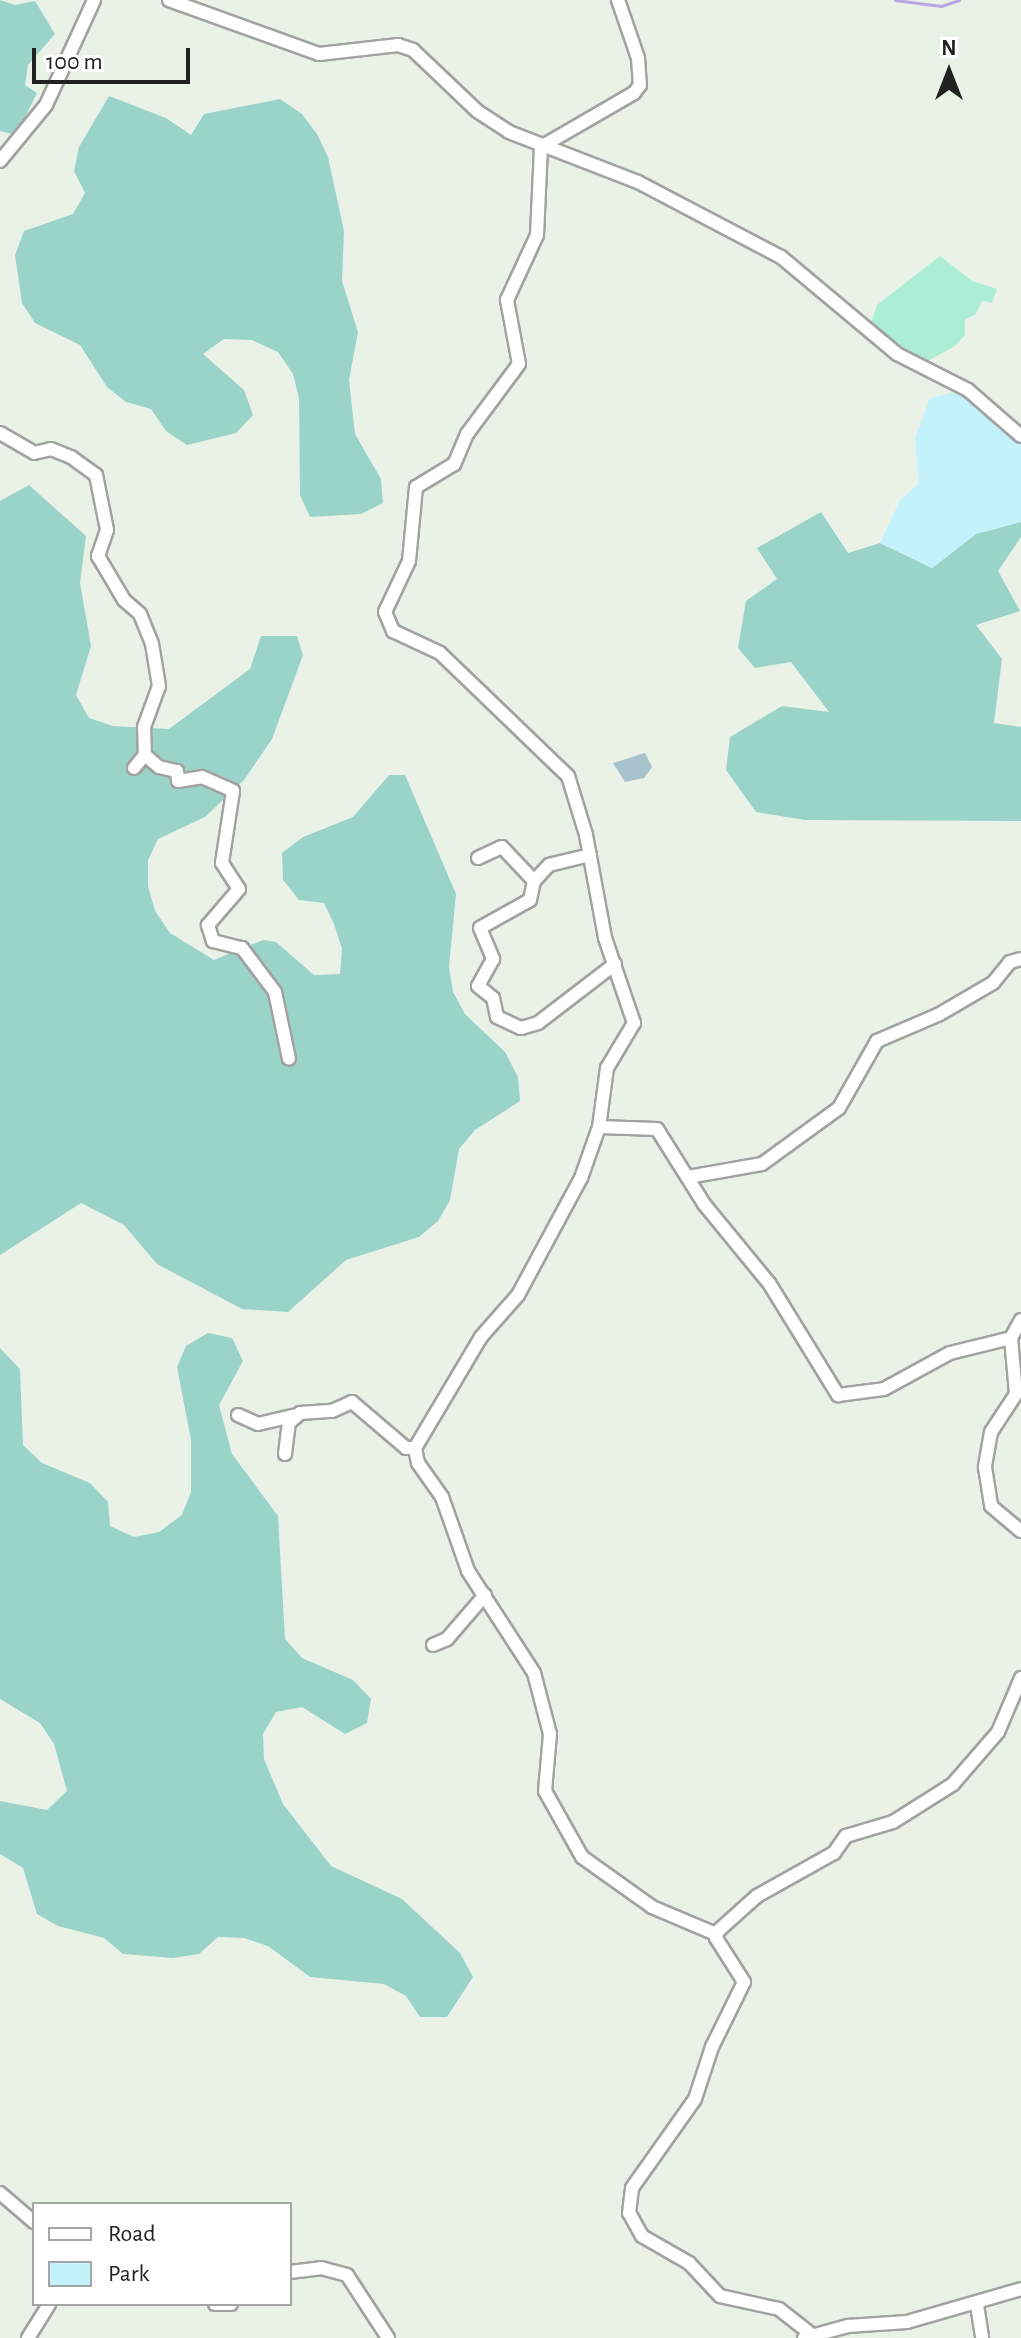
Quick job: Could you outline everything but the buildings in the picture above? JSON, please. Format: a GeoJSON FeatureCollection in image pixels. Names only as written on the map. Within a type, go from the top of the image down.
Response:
{"type":"FeatureCollection","features":[{"type":"Feature","properties":{"kind":"street"},"geometry":{"type":"LineString","coordinates":[[0,161],[46,105],[94,0]]}},
{"type":"Feature","properties":{"kind":"street"},"geometry":{"type":"LineString","coordinates":[[169,0],[319,54],[398,45],[413,50],[477,111],[541,147],[638,182],[781,257],[897,354],[968,390],[1021,436]]}},
{"type":"Feature","properties":{"kind":"street"},"geometry":{"type":"LineString","coordinates":[[541,147],[634,93],[640,85],[638,58],[618,0]]}},
{"type":"Feature","properties":{"kind":"street"},"geometry":{"type":"LineString","coordinates":[[541,147],[537,235],[507,300],[519,364],[467,434],[454,464],[416,487],[409,561],[385,612],[393,631],[440,653],[568,776],[615,964],[634,1023],[609,1062],[599,1127],[581,1178],[540,1259],[475,1346],[415,1448],[418,1463],[442,1497],[461,1557],[534,1673],[550,1734],[545,1791],[582,1857],[652,1907],[716,1934],[744,1982],[712,2047],[695,2099],[634,2181],[630,2218],[642,2236],[689,2263],[720,2296],[779,2309],[808,2336],[907,2322],[977,2305],[1021,2289]]}},
{"type":"Feature","properties":{"kind":"street"},"geometry":{"type":"LineString","coordinates":[[0,433],[34,453],[51,449],[71,457],[96,475],[107,530],[98,556],[124,600],[140,614],[152,644],[159,686],[144,727],[145,755],[134,768]]}},
{"type":"Feature","properties":{"kind":"street"},"geometry":{"type":"LineString","coordinates":[[145,755],[159,767],[177,771],[178,781],[202,777],[233,791],[222,863],[239,889],[208,925],[213,941],[242,948],[275,992],[289,1059]]}},
{"type":"Feature","properties":{"kind":"street"},"geometry":{"type":"LineString","coordinates":[[478,858],[502,847],[534,881]]}},
{"type":"Feature","properties":{"kind":"street"},"geometry":{"type":"LineString","coordinates":[[590,855],[549,865],[534,881],[530,900],[480,928],[493,959],[478,986],[493,998],[497,1017],[521,1028],[538,1023],[615,964]]}},
{"type":"Feature","properties":{"kind":"street"},"geometry":{"type":"LineString","coordinates":[[688,1177],[762,1164],[839,1108],[877,1041],[938,1015],[993,983],[1010,962],[1021,959]]}},
{"type":"Feature","properties":{"kind":"street"},"geometry":{"type":"LineString","coordinates":[[599,1127],[655,1128],[688,1177],[769,1283],[838,1395],[884,1389],[950,1353],[1011,1338]]}},
{"type":"Feature","properties":{"kind":"street"},"geometry":{"type":"LineString","coordinates":[[1021,1320],[1011,1338],[1016,1394],[991,1432],[986,1471],[991,1506],[1021,1531]]}},
{"type":"Feature","properties":{"kind":"street"},"geometry":{"type":"LineString","coordinates":[[238,1415],[258,1424],[276,1424],[300,1413],[332,1411],[352,1402],[406,1448],[415,1448]]}},
{"type":"Feature","properties":{"kind":"street"},"geometry":{"type":"LineString","coordinates":[[285,1454],[289,1423],[300,1413]]}},
{"type":"Feature","properties":{"kind":"street"},"geometry":{"type":"LineString","coordinates":[[433,1645],[447,1639],[485,1595]]}},
{"type":"Feature","properties":{"kind":"street"},"geometry":{"type":"LineString","coordinates":[[716,1934],[750,1901],[834,1853],[846,1836],[893,1822],[953,1784],[998,1732],[1021,1678]]}},
{"type":"Feature","properties":{"kind":"street"},"geometry":{"type":"LineString","coordinates":[[0,2193],[32,2220]]}},
{"type":"Feature","properties":{"kind":"street"},"geometry":{"type":"LineString","coordinates":[[292,2272],[321,2268],[347,2275],[388,2338]]}},
{"type":"Feature","properties":{"kind":"street"},"geometry":{"type":"LineString","coordinates":[[977,2305],[982,2338]]}},
{"type":"Feature","properties":{"kind":"street"},"geometry":{"type":"LineString","coordinates":[[28,2338],[48,2306]]}},
{"type":"Feature","properties":{"kind":"green space"},"geometry":{"type":"Polygon","coordinates":[[[940,256],[972,281],[997,289],[992,303],[982,301],[975,315],[965,319],[965,335],[955,346],[924,363],[871,323],[877,305],[940,256]]]}},
{"type":"Feature","properties":{"kind":"green space"},"geometry":{"type":"Polygon","coordinates":[[[952,393],[972,396],[1021,442],[1021,522],[976,534],[932,568],[880,543],[900,500],[919,484],[915,438],[930,398],[952,393]]]}},
{"type":"Feature","properties":{"kind":"shaded area"},"geometry":{"type":"Polygon","coordinates":[[[0,0],[15,5],[35,1],[55,34],[28,65],[25,85],[37,93],[16,135],[0,131],[0,0]]]}},
{"type":"Feature","properties":{"kind":"shaded area"},"geometry":{"type":"Polygon","coordinates":[[[109,96],[166,118],[191,135],[204,114],[280,99],[302,114],[317,134],[328,157],[344,231],[342,281],[358,332],[349,380],[355,434],[381,479],[383,503],[361,514],[310,517],[300,495],[299,398],[293,374],[278,352],[252,340],[224,339],[203,354],[244,390],[253,415],[236,433],[187,445],[166,431],[151,409],[126,402],[107,387],[80,345],[35,323],[22,303],[15,255],[24,231],[73,214],[85,193],[74,171],[79,147],[109,96]]]}},
{"type":"Feature","properties":{"kind":"shaded area"},"geometry":{"type":"Polygon","coordinates":[[[29,485],[86,536],[80,583],[91,646],[76,695],[89,718],[113,726],[169,729],[250,669],[261,636],[297,636],[303,655],[272,739],[244,780],[205,817],[158,839],[148,860],[148,886],[155,911],[170,933],[214,960],[263,940],[276,942],[314,975],[340,974],[342,949],[324,903],[299,900],[283,880],[282,853],[303,837],[353,817],[389,775],[405,775],[456,894],[449,967],[453,992],[465,1014],[505,1052],[518,1077],[520,1101],[475,1130],[459,1149],[450,1200],[438,1221],[419,1237],[346,1260],[288,1312],[242,1309],[157,1264],[124,1225],[81,1203],[0,1255],[0,501],[29,485]]]}},
{"type":"Feature","properties":{"kind":"shaded area"},"geometry":{"type":"Polygon","coordinates":[[[821,512],[848,553],[880,543],[932,568],[976,534],[1021,522],[1021,537],[998,571],[1020,611],[976,625],[1002,659],[994,723],[1021,727],[1021,821],[805,820],[756,812],[726,770],[730,737],[782,706],[829,712],[791,662],[755,668],[738,648],[746,601],[777,579],[757,548],[821,512]]]}},
{"type":"Feature","properties":{"kind":"shaded area"},"geometry":{"type":"Polygon","coordinates":[[[645,753],[652,767],[644,778],[625,782],[613,763],[645,753]]]}},
{"type":"Feature","properties":{"kind":"shaded area"},"geometry":{"type":"Polygon","coordinates":[[[208,1333],[232,1338],[243,1361],[219,1405],[232,1454],[278,1516],[285,1639],[302,1658],[353,1680],[371,1699],[367,1723],[345,1734],[302,1707],[276,1712],[263,1734],[264,1759],[283,1804],[331,1866],[402,1899],[460,1953],[473,1977],[447,2017],[420,2017],[406,1996],[384,1984],[310,1977],[268,1946],[244,1938],[218,1937],[199,1954],[173,1958],[123,1954],[104,1938],[58,1926],[37,1914],[23,1868],[0,1854],[0,1801],[47,1810],[67,1791],[54,1744],[40,1723],[0,1699],[0,1348],[20,1369],[23,1445],[42,1463],[90,1483],[108,1502],[110,1526],[134,1537],[159,1532],[182,1515],[191,1492],[191,1440],[177,1367],[186,1346],[208,1333]]]}},
{"type":"Feature","properties":{"kind":"waterway"},"geometry":{"type":"LineString","coordinates":[[895,0],[941,6],[959,0]]}}]}
